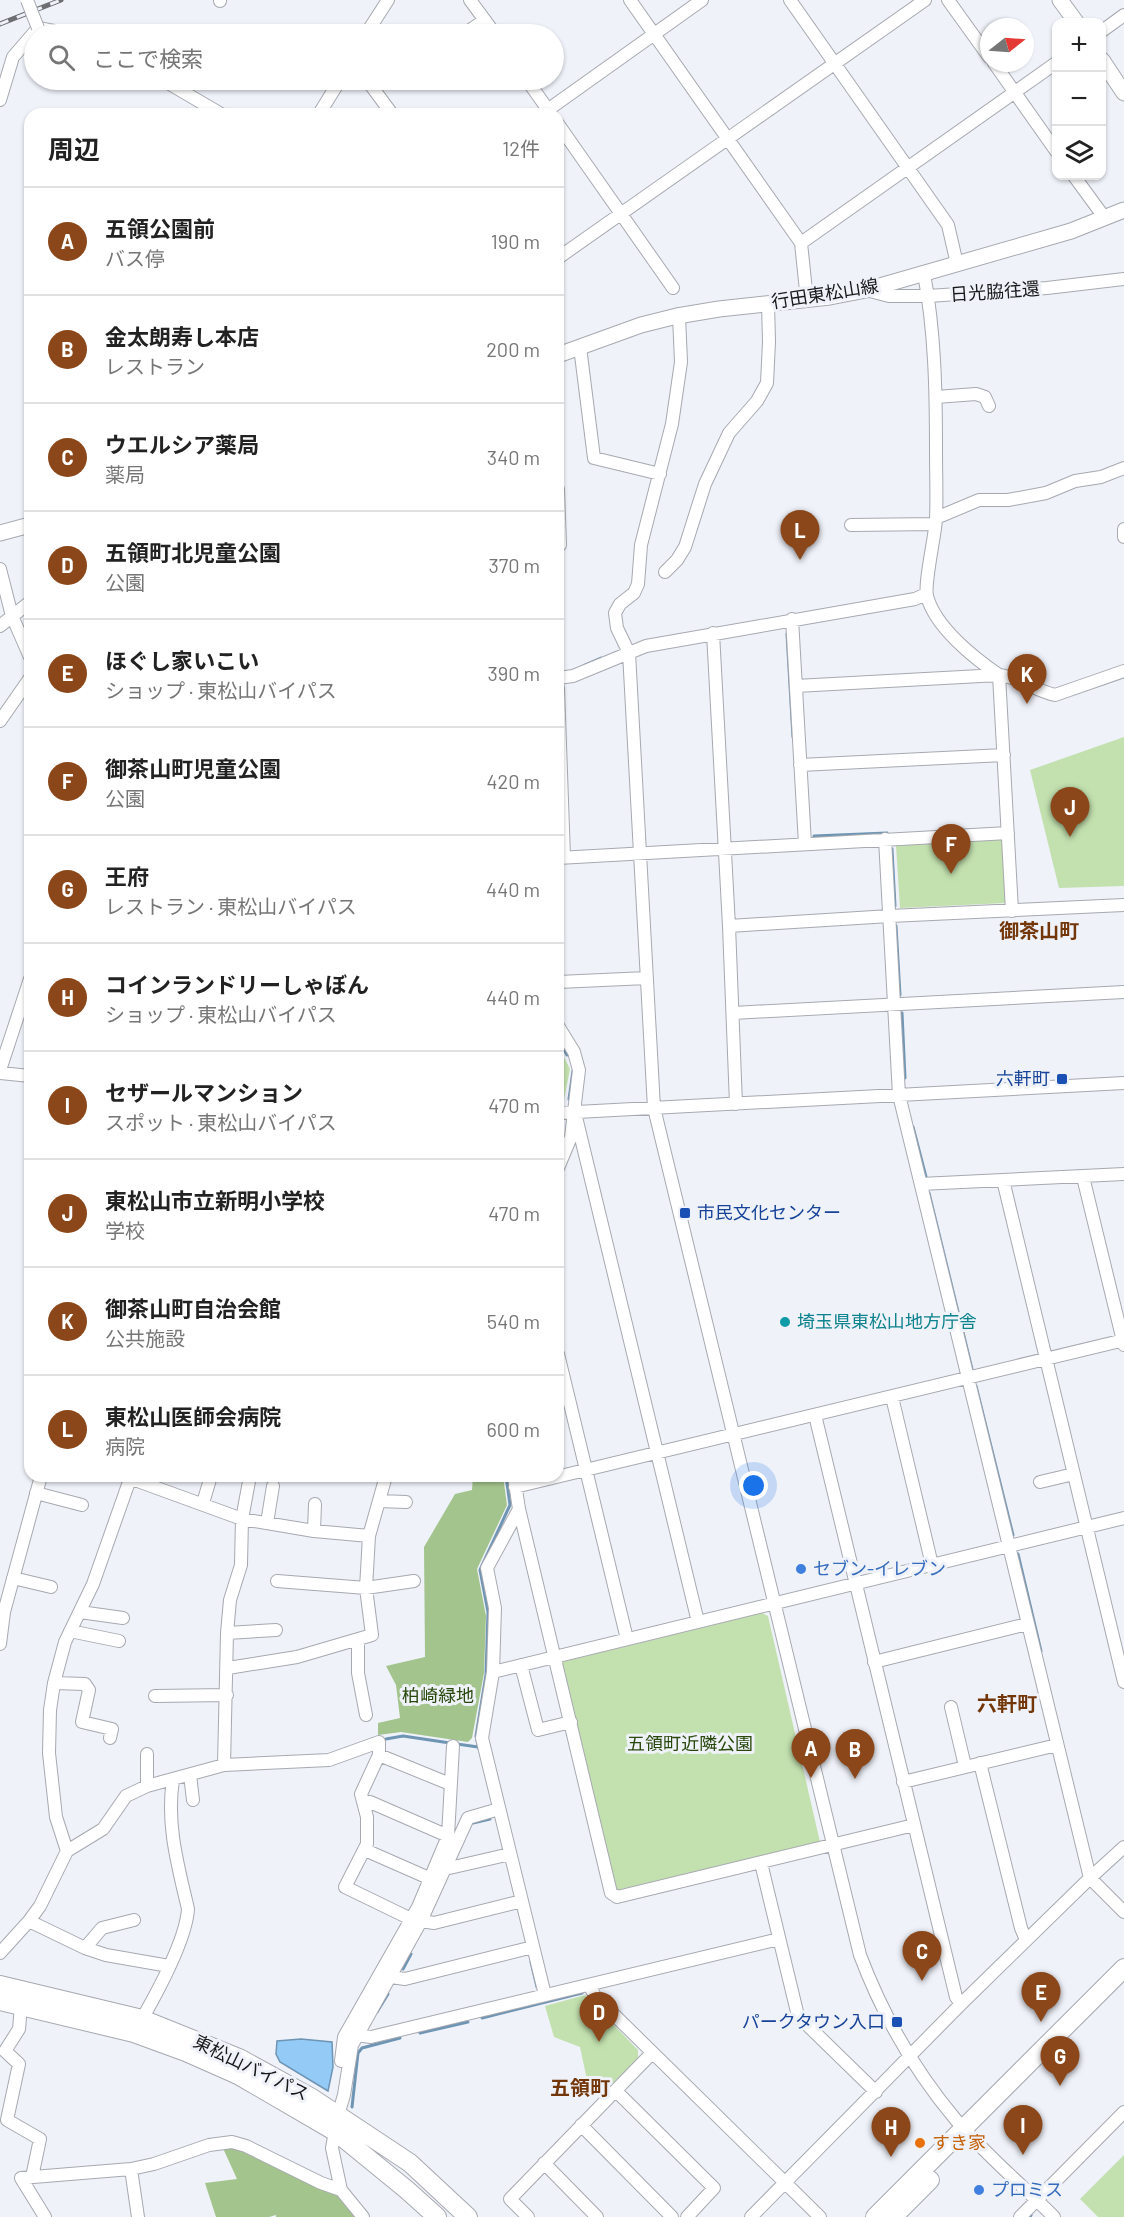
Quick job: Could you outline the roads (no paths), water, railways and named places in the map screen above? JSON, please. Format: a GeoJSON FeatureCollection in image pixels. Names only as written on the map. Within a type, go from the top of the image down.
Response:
{"type":"FeatureCollection","features":[{"type":"Feature","properties":{"kind":"highway"},"geometry":{"type":"LineString","coordinates":[[893,2217],[968,2132],[1124,1968]]}},
{"type":"Feature","properties":{"kind":"highway","name":"東松山バイパス"},"geometry":{"type":"LineString","coordinates":[[0,1985],[142,2019],[239,2058],[312,2098],[437,2217]]}},
{"type":"Feature","properties":{"kind":"highway"},"geometry":{"type":"LineString","coordinates":[[874,2217],[1124,1986]]}},
{"type":"Feature","properties":{"kind":"highway","name":"東松山バイパス"},"geometry":{"type":"LineString","coordinates":[[0,2001],[108,2026],[186,2052],[238,2075],[337,2123],[410,2163],[468,2217]]}},
{"type":"Feature","properties":{"kind":"main road"},"geometry":{"type":"LineString","coordinates":[[1060,0],[1073,18]]}},
{"type":"Feature","properties":{"kind":"main road"},"geometry":{"type":"LineString","coordinates":[[1106,67],[1124,93]]}},
{"type":"Feature","properties":{"kind":"main road","name":"行田東松山線"},"geometry":{"type":"LineString","coordinates":[[564,351],[641,325],[679,316],[866,290],[1071,231],[1124,210]]}},
{"type":"Feature","properties":{"kind":"main road"},"geometry":{"type":"LineString","coordinates":[[0,533],[24,527]]}},
{"type":"Feature","properties":{"kind":"street"},"geometry":{"type":"LineString","coordinates":[[27,0],[36,24]]}},
{"type":"Feature","properties":{"kind":"street"},"geometry":{"type":"LineString","coordinates":[[372,24],[388,0]]}},
{"type":"Feature","properties":{"kind":"street"},"geometry":{"type":"LineString","coordinates":[[470,0],[488,24]]}},
{"type":"Feature","properties":{"kind":"street"},"geometry":{"type":"LineString","coordinates":[[630,0],[801,243],[807,300]]}},
{"type":"Feature","properties":{"kind":"street"},"geometry":{"type":"LineString","coordinates":[[554,108],[702,0]]}},
{"type":"Feature","properties":{"kind":"street"},"geometry":{"type":"LineString","coordinates":[[790,0],[948,225],[957,264]]}},
{"type":"Feature","properties":{"kind":"street"},"geometry":{"type":"LineString","coordinates":[[564,254],[926,0]]}},
{"type":"Feature","properties":{"kind":"street"},"geometry":{"type":"LineString","coordinates":[[948,0],[980,44]]}},
{"type":"Feature","properties":{"kind":"street"},"geometry":{"type":"LineString","coordinates":[[1106,28],[1124,15]]}},
{"type":"Feature","properties":{"kind":"street"},"geometry":{"type":"LineString","coordinates":[[479,24],[485,20]]}},
{"type":"Feature","properties":{"kind":"street"},"geometry":{"type":"LineString","coordinates":[[0,99],[13,57],[24,44]]}},
{"type":"Feature","properties":{"kind":"street"},"geometry":{"type":"LineString","coordinates":[[801,243],[1052,66]]}},
{"type":"Feature","properties":{"kind":"street"},"geometry":{"type":"LineString","coordinates":[[1001,72],[1052,145]]}},
{"type":"Feature","properties":{"kind":"street"},"geometry":{"type":"LineString","coordinates":[[180,90],[211,108]]}},
{"type":"Feature","properties":{"kind":"street"},"geometry":{"type":"LineString","coordinates":[[323,108],[334,90]]}},
{"type":"Feature","properties":{"kind":"street"},"geometry":{"type":"LineString","coordinates":[[374,90],[388,108]]}},
{"type":"Feature","properties":{"kind":"street"},"geometry":{"type":"LineString","coordinates":[[532,90],[544,108]]}},
{"type":"Feature","properties":{"kind":"street"},"geometry":{"type":"LineString","coordinates":[[564,132],[673,288]]}},
{"type":"Feature","properties":{"kind":"street"},"geometry":{"type":"LineString","coordinates":[[1077,180],[1104,218]]}},
{"type":"Feature","properties":{"kind":"street"},"geometry":{"type":"LineString","coordinates":[[924,274],[928,296],[936,397],[936,521],[927,594],[935,613],[951,634],[976,659],[999,675]]}},
{"type":"Feature","properties":{"kind":"street","name":"日光脇往還"},"geometry":{"type":"LineString","coordinates":[[866,290],[889,296],[928,296],[1047,288],[1124,279]]}},
{"type":"Feature","properties":{"kind":"street"},"geometry":{"type":"LineString","coordinates":[[665,572],[677,560],[685,547],[705,484],[729,433],[757,401],[766,383],[769,342],[768,303]]}},
{"type":"Feature","properties":{"kind":"street"},"geometry":{"type":"LineString","coordinates":[[679,316],[681,362],[672,424],[641,544],[638,584],[634,593],[620,604],[615,613],[617,627],[629,653],[654,1108],[860,1955],[879,2002],[909,2057],[938,2097],[968,2132],[1054,2217]]}},
{"type":"Feature","properties":{"kind":"street"},"geometry":{"type":"LineString","coordinates":[[580,347],[594,458],[660,474]]}},
{"type":"Feature","properties":{"kind":"street"},"geometry":{"type":"LineString","coordinates":[[936,397],[976,394],[985,397],[989,406]]}},
{"type":"Feature","properties":{"kind":"street"},"geometry":{"type":"LineString","coordinates":[[851,525],[936,521],[979,500],[1008,500],[1046,493],[1075,481],[1101,477],[1124,468]]}},
{"type":"Feature","properties":{"kind":"street"},"geometry":{"type":"LineString","coordinates":[[1124,529],[1124,537]]}},
{"type":"Feature","properties":{"kind":"street"},"geometry":{"type":"LineString","coordinates":[[0,569],[12,616],[24,643]]}},
{"type":"Feature","properties":{"kind":"street"},"geometry":{"type":"LineString","coordinates":[[564,677],[573,676],[646,646],[915,599],[927,594]]}},
{"type":"Feature","properties":{"kind":"street"},"geometry":{"type":"LineString","coordinates":[[0,626],[24,607]]}},
{"type":"Feature","properties":{"kind":"street"},"geometry":{"type":"LineString","coordinates":[[792,619],[805,844]]}},
{"type":"Feature","properties":{"kind":"street"},"geometry":{"type":"LineString","coordinates":[[713,633],[736,1104]]}},
{"type":"Feature","properties":{"kind":"street"},"geometry":{"type":"LineString","coordinates":[[796,686],[999,675],[1010,676],[1044,693],[1055,695],[1124,671]]}},
{"type":"Feature","properties":{"kind":"street"},"geometry":{"type":"LineString","coordinates":[[999,675],[1012,911]]}},
{"type":"Feature","properties":{"kind":"street"},"geometry":{"type":"LineString","coordinates":[[0,721],[24,687]]}},
{"type":"Feature","properties":{"kind":"street"},"geometry":{"type":"LineString","coordinates":[[800,765],[1004,755]]}},
{"type":"Feature","properties":{"kind":"street"},"geometry":{"type":"LineString","coordinates":[[564,857],[1008,833]]}},
{"type":"Feature","properties":{"kind":"street"},"geometry":{"type":"LineString","coordinates":[[885,839],[899,1095],[1090,1878],[1124,1912]]}},
{"type":"Feature","properties":{"kind":"street"},"geometry":{"type":"LineString","coordinates":[[729,926],[1124,905]]}},
{"type":"Feature","properties":{"kind":"street"},"geometry":{"type":"LineString","coordinates":[[564,982],[647,978]]}},
{"type":"Feature","properties":{"kind":"street"},"geometry":{"type":"LineString","coordinates":[[733,1013],[1124,992]]}},
{"type":"Feature","properties":{"kind":"street"},"geometry":{"type":"LineString","coordinates":[[24,997],[0,1071],[24,1075]]}},
{"type":"Feature","properties":{"kind":"street"},"geometry":{"type":"LineString","coordinates":[[564,1036],[578,1060],[579,1070],[571,1137],[564,1154]]}},
{"type":"Feature","properties":{"kind":"street"},"geometry":{"type":"LineString","coordinates":[[564,1113],[1124,1083]]}},
{"type":"Feature","properties":{"kind":"street"},"geometry":{"type":"LineString","coordinates":[[575,1113],[698,1622]]}},
{"type":"Feature","properties":{"kind":"street"},"geometry":{"type":"LineString","coordinates":[[921,1184],[1124,1174]]}},
{"type":"Feature","properties":{"kind":"street"},"geometry":{"type":"LineString","coordinates":[[564,1474],[658,1454],[1124,1342],[1083,1177]]}},
{"type":"Feature","properties":{"kind":"street"},"geometry":{"type":"LineString","coordinates":[[1003,1180],[1124,1682]]}},
{"type":"Feature","properties":{"kind":"street"},"geometry":{"type":"LineString","coordinates":[[564,1379],[627,1639]]}},
{"type":"Feature","properties":{"kind":"street"},"geometry":{"type":"LineString","coordinates":[[892,1396],[932,1565]]}},
{"type":"Feature","properties":{"kind":"street"},"geometry":{"type":"LineString","coordinates":[[815,1415],[956,1997],[961,2004]]}},
{"type":"Feature","properties":{"kind":"street"},"geometry":{"type":"LineString","coordinates":[[1040,1482],[1074,1474]]}},
{"type":"Feature","properties":{"kind":"street"},"geometry":{"type":"LineString","coordinates":[[0,1644],[4,1612],[39,1482]]}},
{"type":"Feature","properties":{"kind":"street"},"geometry":{"type":"LineString","coordinates":[[67,1851],[56,1816],[49,1753],[50,1710],[54,1683],[65,1642],[93,1584],[125,1482]]}},
{"type":"Feature","properties":{"kind":"street"},"geometry":{"type":"LineString","coordinates":[[142,1482],[243,1519],[314,1531],[369,1536]]}},
{"type":"Feature","properties":{"kind":"street"},"geometry":{"type":"LineString","coordinates":[[203,1503],[209,1482]]}},
{"type":"Feature","properties":{"kind":"street"},"geometry":{"type":"LineString","coordinates":[[224,1765],[227,1633],[230,1600],[242,1564],[243,1519],[249,1482]]}},
{"type":"Feature","properties":{"kind":"street"},"geometry":{"type":"LineString","coordinates":[[228,1668],[297,1657],[372,1635],[366,1588],[369,1536],[384,1482]]}},
{"type":"Feature","properties":{"kind":"street"},"geometry":{"type":"LineString","coordinates":[[514,1482],[610,1893],[613,1896],[617,1897],[914,1826]]}},
{"type":"Feature","properties":{"kind":"street"},"geometry":{"type":"LineString","coordinates":[[267,1523],[273,1486]]}},
{"type":"Feature","properties":{"kind":"street"},"geometry":{"type":"LineString","coordinates":[[36,1493],[82,1505]]}},
{"type":"Feature","properties":{"kind":"street"},"geometry":{"type":"LineString","coordinates":[[379,1501],[406,1502]]}},
{"type":"Feature","properties":{"kind":"street"},"geometry":{"type":"LineString","coordinates":[[314,1531],[315,1504]]}},
{"type":"Feature","properties":{"kind":"street"},"geometry":{"type":"LineString","coordinates":[[519,1509],[487,1568],[495,1608],[493,1672],[482,1738],[545,1995]]}},
{"type":"Feature","properties":{"kind":"street"},"geometry":{"type":"LineString","coordinates":[[493,1672],[1124,1518]]}},
{"type":"Feature","properties":{"kind":"street"},"geometry":{"type":"LineString","coordinates":[[14,1578],[51,1587]]}},
{"type":"Feature","properties":{"kind":"street"},"geometry":{"type":"LineString","coordinates":[[277,1581],[366,1588],[414,1581]]}},
{"type":"Feature","properties":{"kind":"street"},"geometry":{"type":"LineString","coordinates":[[80,1612],[123,1618]]}},
{"type":"Feature","properties":{"kind":"street"},"geometry":{"type":"LineString","coordinates":[[874,1662],[1027,1624]]}},
{"type":"Feature","properties":{"kind":"street"},"geometry":{"type":"LineString","coordinates":[[227,1633],[276,1630]]}},
{"type":"Feature","properties":{"kind":"street"},"geometry":{"type":"LineString","coordinates":[[70,1631],[119,1641]]}},
{"type":"Feature","properties":{"kind":"street"},"geometry":{"type":"LineString","coordinates":[[358,1639],[358,1673],[366,1715]]}},
{"type":"Feature","properties":{"kind":"street"},"geometry":{"type":"LineString","coordinates":[[521,1665],[538,1730],[571,1722]]}},
{"type":"Feature","properties":{"kind":"street"},"geometry":{"type":"LineString","coordinates":[[54,1683],[85,1684],[89,1690],[82,1722],[112,1729],[110,1738]]}},
{"type":"Feature","properties":{"kind":"street"},"geometry":{"type":"LineString","coordinates":[[155,1696],[227,1695]]}},
{"type":"Feature","properties":{"kind":"street"},"geometry":{"type":"LineString","coordinates":[[951,1707],[965,1766]]}},
{"type":"Feature","properties":{"kind":"street"},"geometry":{"type":"LineString","coordinates":[[0,1953],[40,1906],[67,1851],[103,1830],[126,1796],[147,1786],[224,1765],[329,1760],[379,1742],[379,1755],[361,1794],[367,1817],[367,1844],[345,1887],[416,1920],[434,1923],[522,1901]]}},
{"type":"Feature","properties":{"kind":"street"},"geometry":{"type":"LineString","coordinates":[[903,1782],[1056,1744]]}},
{"type":"Feature","properties":{"kind":"street"},"geometry":{"type":"LineString","coordinates":[[363,2217],[341,2190],[332,2148],[352,2045],[391,1977],[416,1920],[448,1836],[453,1746]]}},
{"type":"Feature","properties":{"kind":"street"},"geometry":{"type":"LineString","coordinates":[[147,1754],[147,1786]]}},
{"type":"Feature","properties":{"kind":"street"},"geometry":{"type":"LineString","coordinates":[[379,1755],[450,1784]]}},
{"type":"Feature","properties":{"kind":"street"},"geometry":{"type":"LineString","coordinates":[[980,1763],[1021,1928],[1026,1940]]}},
{"type":"Feature","properties":{"kind":"street"},"geometry":{"type":"LineString","coordinates":[[190,1775],[193,1800]]}},
{"type":"Feature","properties":{"kind":"street"},"geometry":{"type":"LineString","coordinates":[[142,2019],[169,1966],[188,1920],[188,1909],[171,1829],[170,1801],[173,1780]]}},
{"type":"Feature","properties":{"kind":"street"},"geometry":{"type":"LineString","coordinates":[[364,1803],[370,1803],[448,1836]]}},
{"type":"Feature","properties":{"kind":"street"},"geometry":{"type":"LineString","coordinates":[[448,1823],[499,1809]]}},
{"type":"Feature","properties":{"kind":"street"},"geometry":{"type":"LineString","coordinates":[[344,2095],[339,2086],[344,2037],[445,1869],[468,1818]]}},
{"type":"Feature","properties":{"kind":"street"},"geometry":{"type":"LineString","coordinates":[[751,2217],[961,2004],[1090,1878],[1124,1848]]}},
{"type":"Feature","properties":{"kind":"street"},"geometry":{"type":"LineString","coordinates":[[365,1850],[431,1879]]}},
{"type":"Feature","properties":{"kind":"street"},"geometry":{"type":"LineString","coordinates":[[445,1869],[510,1854]]}},
{"type":"Feature","properties":{"kind":"street"},"geometry":{"type":"LineString","coordinates":[[761,1863],[798,2016],[876,2092]]}},
{"type":"Feature","properties":{"kind":"street"},"geometry":{"type":"LineString","coordinates":[[85,1948],[102,1928],[134,1920]]}},
{"type":"Feature","properties":{"kind":"street"},"geometry":{"type":"LineString","coordinates":[[29,1921],[85,1948],[106,1955],[169,1966]]}},
{"type":"Feature","properties":{"kind":"street"},"geometry":{"type":"LineString","coordinates":[[356,2035],[371,2037],[779,1939]]}},
{"type":"Feature","properties":{"kind":"street"},"geometry":{"type":"LineString","coordinates":[[391,1977],[405,1979],[533,1947]]}},
{"type":"Feature","properties":{"kind":"street"},"geometry":{"type":"LineString","coordinates":[[589,1985],[595,1996],[820,2217]]}},
{"type":"Feature","properties":{"kind":"street"},"geometry":{"type":"LineString","coordinates":[[21,2006],[19,2029],[5,2051],[19,2064],[7,2120],[40,2139],[32,2177]]}},
{"type":"Feature","properties":{"kind":"street"},"geometry":{"type":"LineString","coordinates":[[528,2217],[510,2199],[652,2053]]}},
{"type":"Feature","properties":{"kind":"street"},"geometry":{"type":"LineString","coordinates":[[616,2091],[714,2188],[687,2217]]}},
{"type":"Feature","properties":{"kind":"street"},"geometry":{"type":"LineString","coordinates":[[1020,2217],[1124,2112]]}},
{"type":"Feature","properties":{"kind":"street"},"geometry":{"type":"LineString","coordinates":[[580,2126],[672,2217]]}},
{"type":"Feature","properties":{"kind":"street"},"geometry":{"type":"LineString","coordinates":[[45,2217],[21,2178],[131,2169],[154,2164],[209,2145],[232,2142],[246,2146],[321,2183],[341,2190]]}},
{"type":"Feature","properties":{"kind":"street"},"geometry":{"type":"LineString","coordinates":[[544,2163],[597,2217]]}},
{"type":"Feature","properties":{"kind":"street"},"geometry":{"type":"LineString","coordinates":[[131,2169],[138,2217]]}},
{"type":"Feature","properties":{"kind":"water"},"geometry":{"type":"Polygon","coordinates":[[[301,2039],[332,2042],[333,2067],[328,2091],[280,2062],[276,2054],[277,2041],[301,2039]]]}},
{"type":"Feature","properties":{"kind":"waterway"},"geometry":{"type":"LineString","coordinates":[[787,634],[793,737]]}},
{"type":"Feature","properties":{"kind":"waterway"},"geometry":{"type":"LineString","coordinates":[[585,665],[601,658]]}},
{"type":"Feature","properties":{"kind":"waterway"},"geometry":{"type":"LineString","coordinates":[[814,836],[887,833]]}},
{"type":"Feature","properties":{"kind":"waterway"},"geometry":{"type":"LineString","coordinates":[[892,849],[895,906]]}},
{"type":"Feature","properties":{"kind":"waterway"},"geometry":{"type":"LineString","coordinates":[[896,926],[900,995]]}},
{"type":"Feature","properties":{"kind":"waterway"},"geometry":{"type":"LineString","coordinates":[[902,1013],[905,1078]]}},
{"type":"Feature","properties":{"kind":"waterway"},"geometry":{"type":"LineString","coordinates":[[564,1050],[567,1055]]}},
{"type":"Feature","properties":{"kind":"waterway"},"geometry":{"type":"LineString","coordinates":[[569,1099],[573,1071]]}},
{"type":"Feature","properties":{"kind":"waterway"},"geometry":{"type":"LineString","coordinates":[[913,1127],[926,1177]]}},
{"type":"Feature","properties":{"kind":"waterway"},"geometry":{"type":"LineString","coordinates":[[929,1193],[972,1369]]}},
{"type":"Feature","properties":{"kind":"waterway"},"geometry":{"type":"LineString","coordinates":[[976,1386],[1013,1535]]}},
{"type":"Feature","properties":{"kind":"waterway"},"geometry":{"type":"LineString","coordinates":[[479,1749],[476,1736],[486,1675],[488,1612],[480,1570],[510,1505],[507,1482]]}},
{"type":"Feature","properties":{"kind":"waterway"},"geometry":{"type":"LineString","coordinates":[[1018,1554],[1041,1651]]}},
{"type":"Feature","properties":{"kind":"waterway"},"geometry":{"type":"LineString","coordinates":[[386,1739],[403,1736],[450,1743]]}},
{"type":"Feature","properties":{"kind":"waterway"},"geometry":{"type":"LineString","coordinates":[[457,1744],[478,1747]]}},
{"type":"Feature","properties":{"kind":"waterway"},"geometry":{"type":"LineString","coordinates":[[473,1823],[490,1819]]}},
{"type":"Feature","properties":{"kind":"waterway"},"geometry":{"type":"LineString","coordinates":[[403,1969],[411,1954]]}},
{"type":"Feature","properties":{"kind":"waterway"},"geometry":{"type":"LineString","coordinates":[[531,1962],[537,1987]]}},
{"type":"Feature","properties":{"kind":"waterway"},"geometry":{"type":"LineString","coordinates":[[482,2018],[582,1993]]}},
{"type":"Feature","properties":{"kind":"waterway"},"geometry":{"type":"LineString","coordinates":[[377,2012],[388,1994]]}},
{"type":"Feature","properties":{"kind":"waterway"},"geometry":{"type":"LineString","coordinates":[[420,2033],[468,2022]]}},
{"type":"Feature","properties":{"kind":"waterway"},"geometry":{"type":"LineString","coordinates":[[352,2107],[358,2053],[362,2048],[400,2038]]}},
{"type":"Feature","properties":{"kind":"railway"},"geometry":{"type":"LineString","coordinates":[[0,24],[61,0]]}},
{"type":"Feature","properties":{"kind":"place","name":"東松山医師会病院"},"geometry":{"type":"Point","coordinates":[800,560]}},
{"type":"Feature","properties":{"kind":"place","name":"御茶山町自治会館"},"geometry":{"type":"Point","coordinates":[1027,704]}},
{"type":"Feature","properties":{"kind":"place","name":"東松山市立新明小学校"},"geometry":{"type":"Point","coordinates":[1070,837]}},
{"type":"Feature","properties":{"kind":"place","name":"御茶山町児童公園"},"geometry":{"type":"Point","coordinates":[951,874]}},
{"type":"Feature","properties":{"kind":"place","name":"六軒町"},"geometry":{"type":"Point","coordinates":[1062,1079]}},
{"type":"Feature","properties":{"kind":"place","name":"市民文化センター"},"geometry":{"type":"Point","coordinates":[685,1213]}},
{"type":"Feature","properties":{"kind":"place","name":"埼玉県東松山地方庁舎"},"geometry":{"type":"Point","coordinates":[785,1322]}},
{"type":"Feature","properties":{"kind":"place","name":"セブン-イレブン"},"geometry":{"type":"Point","coordinates":[801,1569]}},
{"type":"Feature","properties":{"kind":"place","name":"五領公園前"},"geometry":{"type":"Point","coordinates":[811,1778]}},
{"type":"Feature","properties":{"kind":"place","name":"金太朗寿し本店"},"geometry":{"type":"Point","coordinates":[855,1779]}},
{"type":"Feature","properties":{"kind":"place","name":"ウエルシア薬局"},"geometry":{"type":"Point","coordinates":[922,1981]}},
{"type":"Feature","properties":{"kind":"place","name":"パークタウン入口"},"geometry":{"type":"Point","coordinates":[897,2022]}},
{"type":"Feature","properties":{"kind":"place","name":"ほぐし家いこい"},"geometry":{"type":"Point","coordinates":[1041,2022]}},
{"type":"Feature","properties":{"kind":"place","name":"五領町北児童公園"},"geometry":{"type":"Point","coordinates":[599,2042]}},
{"type":"Feature","properties":{"kind":"place","name":"王府"},"geometry":{"type":"Point","coordinates":[1060,2086]}},
{"type":"Feature","properties":{"kind":"place","name":"すき家"},"geometry":{"type":"Point","coordinates":[920,2143]}},
{"type":"Feature","properties":{"kind":"place","name":"セザールマンション"},"geometry":{"type":"Point","coordinates":[1023,2155]}},
{"type":"Feature","properties":{"kind":"place","name":"コインランドリーしゃぼん"},"geometry":{"type":"Point","coordinates":[891,2157]}},
{"type":"Feature","properties":{"kind":"place","name":"プロミス"},"geometry":{"type":"Point","coordinates":[979,2190]}},
{"type":"Feature","properties":{"kind":"district","name":"御茶山町"},"geometry":{"type":"Point","coordinates":[1039,931]}},
{"type":"Feature","properties":{"kind":"district","name":"六軒町"},"geometry":{"type":"Point","coordinates":[1007,1704]}},
{"type":"Feature","properties":{"kind":"district","name":"五領町"},"geometry":{"type":"Point","coordinates":[580,2088]}},
{"type":"Feature","properties":{"kind":"park label","name":"柏崎緑地"},"geometry":{"type":"Point","coordinates":[438,1696]}},
{"type":"Feature","properties":{"kind":"park label","name":"五領町近隣公園"},"geometry":{"type":"Point","coordinates":[690,1744]}}]}
